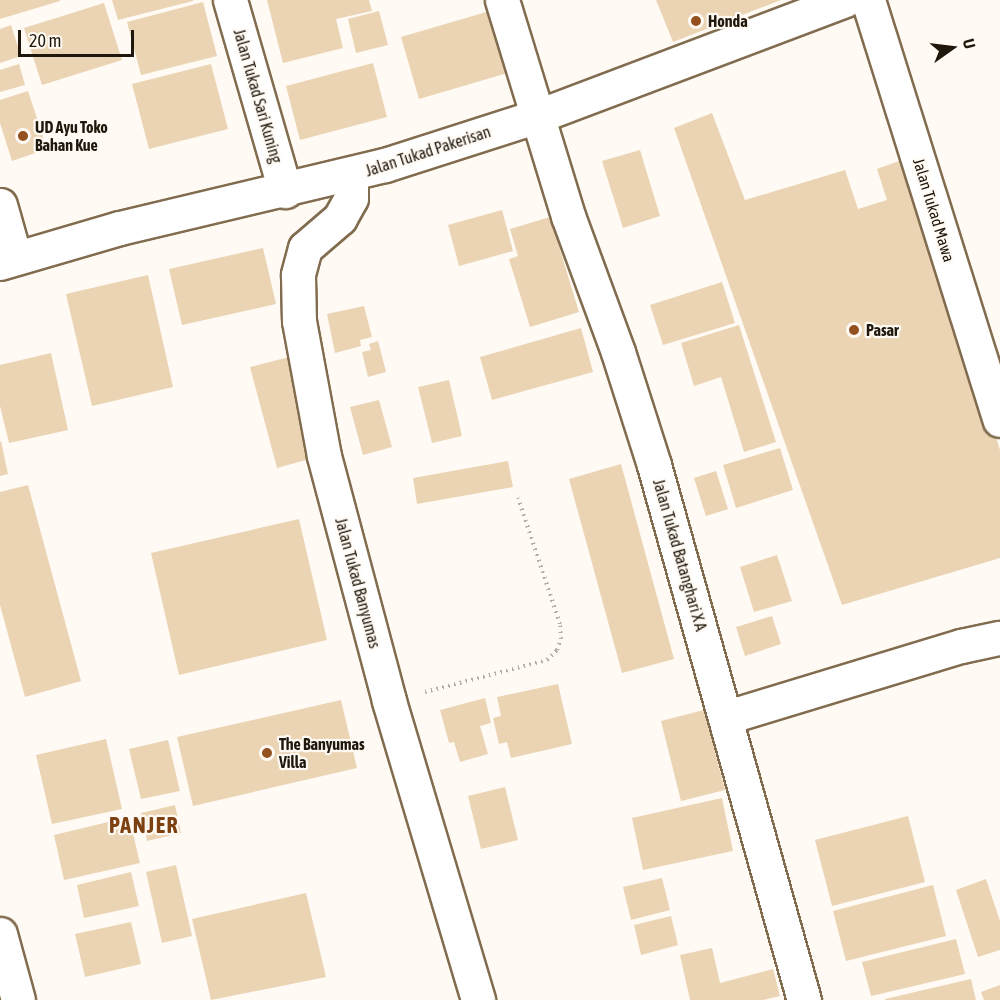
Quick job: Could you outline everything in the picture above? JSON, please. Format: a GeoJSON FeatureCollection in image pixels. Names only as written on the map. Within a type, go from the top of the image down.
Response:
{"type":"FeatureCollection","features":[{"type":"Feature","properties":{"kind":"street","name":"Jalan Tukad Sari Kuning"},"geometry":{"type":"LineString","coordinates":[[230,0],[285,191]]}},
{"type":"Feature","properties":{"kind":"street","name":"Jalan Tukad Batanghari X A"},"geometry":{"type":"LineString","coordinates":[[502,0],[568,216],[618,352],[654,465],[727,717],[804,1000]]}},
{"type":"Feature","properties":{"kind":"street","name":"Jalan Tukad Mawa"},"geometry":{"type":"LineString","coordinates":[[868,0],[1000,420]]}},
{"type":"Feature","properties":{"kind":"street","name":"Jalan Tukad Pakerisan"},"geometry":{"type":"LineString","coordinates":[[8,260],[120,228],[351,175],[538,116],[825,4]]}},
{"type":"Feature","properties":{"kind":"street","name":"Jalan Tukad Banyumas"},"geometry":{"type":"LineString","coordinates":[[351,175],[351,198],[340,218],[305,248],[297,274],[298,321],[324,456],[389,701],[478,1000]]}},
{"type":"Feature","properties":{"kind":"street"},"geometry":{"type":"LineString","coordinates":[[0,204],[8,260]]}},
{"type":"Feature","properties":{"kind":"street"},"geometry":{"type":"LineString","coordinates":[[727,717],[961,646],[1000,638]]}},
{"type":"Feature","properties":{"kind":"street"},"geometry":{"type":"LineString","coordinates":[[0,934],[18,1000]]}},
{"type":"Feature","properties":{"kind":"path"},"geometry":{"type":"LineString","coordinates":[[389,701],[547,660],[557,650],[561,639],[560,624],[518,498]]}},
{"type":"Feature","properties":{"kind":"building"},"geometry":{"type":"Polygon","coordinates":[[[0,0],[60,0],[60,1],[0,19],[0,0]]]}},
{"type":"Feature","properties":{"kind":"building"},"geometry":{"type":"Polygon","coordinates":[[[112,0],[193,0],[193,1],[118,20],[112,0]]]}},
{"type":"Feature","properties":{"kind":"building"},"geometry":{"type":"Polygon","coordinates":[[[267,0],[369,0],[372,11],[336,19],[343,48],[283,63],[267,0]]]}},
{"type":"Feature","properties":{"kind":"building","name":"Honda"},"geometry":{"type":"Polygon","coordinates":[[[656,0],[781,0],[673,42],[656,0]]]}},
{"type":"Feature","properties":{"kind":"building"},"geometry":{"type":"Polygon","coordinates":[[[203,2],[217,56],[141,75],[127,22],[203,2]]]}},
{"type":"Feature","properties":{"kind":"building"},"geometry":{"type":"Polygon","coordinates":[[[104,3],[122,60],[42,85],[24,28],[104,3]]]}},
{"type":"Feature","properties":{"kind":"building"},"geometry":{"type":"Polygon","coordinates":[[[500,8],[518,70],[419,99],[401,37],[500,8]]]}},
{"type":"Feature","properties":{"kind":"building"},"geometry":{"type":"Polygon","coordinates":[[[379,11],[388,45],[356,53],[348,19],[379,11]]]}},
{"type":"Feature","properties":{"kind":"building"},"geometry":{"type":"Polygon","coordinates":[[[11,25],[21,56],[0,63],[0,29],[11,25]]]}},
{"type":"Feature","properties":{"kind":"building"},"geometry":{"type":"Polygon","coordinates":[[[373,63],[387,117],[300,140],[286,86],[373,63]]]}},
{"type":"Feature","properties":{"kind":"building"},"geometry":{"type":"Polygon","coordinates":[[[19,64],[25,85],[0,92],[0,70],[19,64]]]}},
{"type":"Feature","properties":{"kind":"building"},"geometry":{"type":"Polygon","coordinates":[[[211,64],[228,129],[149,149],[132,84],[211,64]]]}},
{"type":"Feature","properties":{"kind":"building","name":"UD Ayu Toko Bahan Kue"},"geometry":{"type":"Polygon","coordinates":[[[28,91],[47,149],[12,161],[0,123],[0,100],[28,91]]]}},
{"type":"Feature","properties":{"kind":"building","name":"Pasar"},"geometry":{"type":"Polygon","coordinates":[[[712,113],[745,200],[845,170],[858,209],[887,200],[877,169],[910,157],[1000,450],[1000,558],[842,605],[674,128],[712,113]]]}},
{"type":"Feature","properties":{"kind":"building"},"geometry":{"type":"Polygon","coordinates":[[[640,150],[660,216],[623,228],[602,161],[640,150]]]}},
{"type":"Feature","properties":{"kind":"building"},"geometry":{"type":"Polygon","coordinates":[[[502,210],[513,251],[459,266],[448,225],[502,210]]]}},
{"type":"Feature","properties":{"kind":"building"},"geometry":{"type":"Polygon","coordinates":[[[550,217],[579,312],[530,327],[509,259],[518,256],[510,229],[550,217]]]}},
{"type":"Feature","properties":{"kind":"building"},"geometry":{"type":"Polygon","coordinates":[[[263,248],[276,304],[182,325],[169,269],[263,248]]]}},
{"type":"Feature","properties":{"kind":"building"},"geometry":{"type":"Polygon","coordinates":[[[148,275],[173,387],[92,406],[66,294],[148,275]]]}},
{"type":"Feature","properties":{"kind":"building"},"geometry":{"type":"Polygon","coordinates":[[[722,282],[735,323],[663,345],[650,305],[722,282]]]}},
{"type":"Feature","properties":{"kind":"building"},"geometry":{"type":"Polygon","coordinates":[[[364,306],[372,337],[360,340],[361,346],[335,353],[327,314],[364,306]]]}},
{"type":"Feature","properties":{"kind":"building"},"geometry":{"type":"Polygon","coordinates":[[[739,325],[776,442],[744,452],[721,377],[694,386],[681,343],[739,325]]]}},
{"type":"Feature","properties":{"kind":"building"},"geometry":{"type":"Polygon","coordinates":[[[581,328],[593,372],[492,400],[480,357],[581,328]]]}},
{"type":"Feature","properties":{"kind":"building"},"geometry":{"type":"Polygon","coordinates":[[[378,341],[386,372],[368,377],[362,352],[371,350],[369,344],[378,341]]]}},
{"type":"Feature","properties":{"kind":"building"},"geometry":{"type":"Polygon","coordinates":[[[51,353],[68,430],[9,443],[0,406],[0,365],[51,353]]]}},
{"type":"Feature","properties":{"kind":"building"},"geometry":{"type":"Polygon","coordinates":[[[289,357],[317,457],[277,468],[250,367],[289,357]]]}},
{"type":"Feature","properties":{"kind":"building"},"geometry":{"type":"Polygon","coordinates":[[[449,380],[462,436],[432,443],[418,387],[449,380]]]}},
{"type":"Feature","properties":{"kind":"building"},"geometry":{"type":"Polygon","coordinates":[[[379,400],[392,447],[363,455],[350,407],[379,400]]]}},
{"type":"Feature","properties":{"kind":"building"},"geometry":{"type":"Polygon","coordinates":[[[0,442],[8,474],[0,476],[0,442]]]}},
{"type":"Feature","properties":{"kind":"building"},"geometry":{"type":"Polygon","coordinates":[[[780,448],[793,490],[736,508],[723,465],[780,448]]]}},
{"type":"Feature","properties":{"kind":"building"},"geometry":{"type":"Polygon","coordinates":[[[508,461],[513,487],[417,504],[413,478],[508,461]]]}},
{"type":"Feature","properties":{"kind":"building"},"geometry":{"type":"Polygon","coordinates":[[[621,464],[674,659],[622,673],[569,479],[621,464]]]}},
{"type":"Feature","properties":{"kind":"building"},"geometry":{"type":"Polygon","coordinates":[[[716,471],[728,509],[706,516],[694,478],[716,471]]]}},
{"type":"Feature","properties":{"kind":"building"},"geometry":{"type":"Polygon","coordinates":[[[28,485],[81,681],[25,697],[0,605],[0,492],[28,485]]]}},
{"type":"Feature","properties":{"kind":"building"},"geometry":{"type":"Polygon","coordinates":[[[299,519],[327,640],[179,675],[151,553],[299,519]]]}},
{"type":"Feature","properties":{"kind":"building"},"geometry":{"type":"Polygon","coordinates":[[[777,555],[792,601],[754,612],[740,567],[777,555]]]}},
{"type":"Feature","properties":{"kind":"building"},"geometry":{"type":"Polygon","coordinates":[[[772,616],[781,644],[745,656],[736,627],[772,616]]]}},
{"type":"Feature","properties":{"kind":"building"},"geometry":{"type":"Polygon","coordinates":[[[558,684],[572,744],[511,758],[507,742],[499,744],[493,718],[501,716],[497,697],[558,684]]]}},
{"type":"Feature","properties":{"kind":"building"},"geometry":{"type":"Polygon","coordinates":[[[485,698],[491,723],[480,726],[488,754],[460,762],[454,742],[449,743],[440,710],[485,698]]]}},
{"type":"Feature","properties":{"kind":"building","name":"The Banyumas Villa"},"geometry":{"type":"Polygon","coordinates":[[[341,700],[357,768],[193,806],[177,737],[341,700]]]}},
{"type":"Feature","properties":{"kind":"building"},"geometry":{"type":"Polygon","coordinates":[[[704,710],[725,790],[681,801],[661,721],[704,710]]]}},
{"type":"Feature","properties":{"kind":"building"},"geometry":{"type":"Polygon","coordinates":[[[106,739],[122,809],[52,824],[36,755],[106,739]]]}},
{"type":"Feature","properties":{"kind":"building"},"geometry":{"type":"Polygon","coordinates":[[[168,740],[180,791],[141,799],[129,749],[168,740]]]}},
{"type":"Feature","properties":{"kind":"building"},"geometry":{"type":"Polygon","coordinates":[[[505,787],[518,840],[481,849],[468,796],[505,787]]]}},
{"type":"Feature","properties":{"kind":"building"},"geometry":{"type":"Polygon","coordinates":[[[722,798],[733,851],[643,870],[632,818],[722,798]]]}},
{"type":"Feature","properties":{"kind":"building"},"geometry":{"type":"Polygon","coordinates":[[[175,805],[181,833],[147,841],[141,813],[175,805]]]}},
{"type":"Feature","properties":{"kind":"building"},"geometry":{"type":"Polygon","coordinates":[[[908,816],[925,882],[832,906],[815,840],[908,816]]]}},
{"type":"Feature","properties":{"kind":"building"},"geometry":{"type":"Polygon","coordinates":[[[129,817],[140,863],[64,880],[54,835],[129,817]]]}},
{"type":"Feature","properties":{"kind":"building"},"geometry":{"type":"Polygon","coordinates":[[[176,865],[192,936],[162,943],[146,872],[176,865]]]}},
{"type":"Feature","properties":{"kind":"building"},"geometry":{"type":"Polygon","coordinates":[[[131,872],[139,906],[84,918],[77,885],[131,872]]]}},
{"type":"Feature","properties":{"kind":"building"},"geometry":{"type":"Polygon","coordinates":[[[662,878],[670,910],[631,920],[623,887],[662,878]]]}},
{"type":"Feature","properties":{"kind":"building"},"geometry":{"type":"Polygon","coordinates":[[[986,879],[1000,921],[1000,950],[978,957],[956,890],[986,879]]]}},
{"type":"Feature","properties":{"kind":"building"},"geometry":{"type":"Polygon","coordinates":[[[933,885],[946,936],[846,961],[833,911],[933,885]]]}},
{"type":"Feature","properties":{"kind":"building"},"geometry":{"type":"Polygon","coordinates":[[[306,893],[326,977],[211,1000],[192,919],[306,893]]]}},
{"type":"Feature","properties":{"kind":"building"},"geometry":{"type":"Polygon","coordinates":[[[671,916],[678,945],[641,955],[634,925],[671,916]]]}},
{"type":"Feature","properties":{"kind":"building"},"geometry":{"type":"Polygon","coordinates":[[[131,922],[141,964],[85,977],[75,934],[131,922]]]}},
{"type":"Feature","properties":{"kind":"building"},"geometry":{"type":"Polygon","coordinates":[[[956,939],[965,974],[871,996],[862,962],[956,939]]]}},
{"type":"Feature","properties":{"kind":"building"},"geometry":{"type":"Polygon","coordinates":[[[712,948],[720,983],[773,969],[780,996],[763,1000],[690,1000],[680,955],[712,948]]]}},
{"type":"Feature","properties":{"kind":"building"},"geometry":{"type":"Polygon","coordinates":[[[971,979],[976,1000],[885,1000],[885,999],[971,979]]]}},
{"type":"Feature","properties":{"kind":"building"},"geometry":{"type":"Polygon","coordinates":[[[1000,985],[1000,1000],[984,1000],[981,992],[1000,985]]]}},
{"type":"Feature","properties":{"kind":"place","name":"Honda"},"geometry":{"type":"Point","coordinates":[696,21]}},
{"type":"Feature","properties":{"kind":"place","name":"UD Ayu Toko Bahan Kue"},"geometry":{"type":"Point","coordinates":[23,136]}},
{"type":"Feature","properties":{"kind":"place","name":"Pasar"},"geometry":{"type":"Point","coordinates":[854,330]}},
{"type":"Feature","properties":{"kind":"place","name":"The Banyumas Villa"},"geometry":{"type":"Point","coordinates":[267,753]}},
{"type":"Feature","properties":{"kind":"district","name":"PANJER"},"geometry":{"type":"Point","coordinates":[144,826]}}]}
